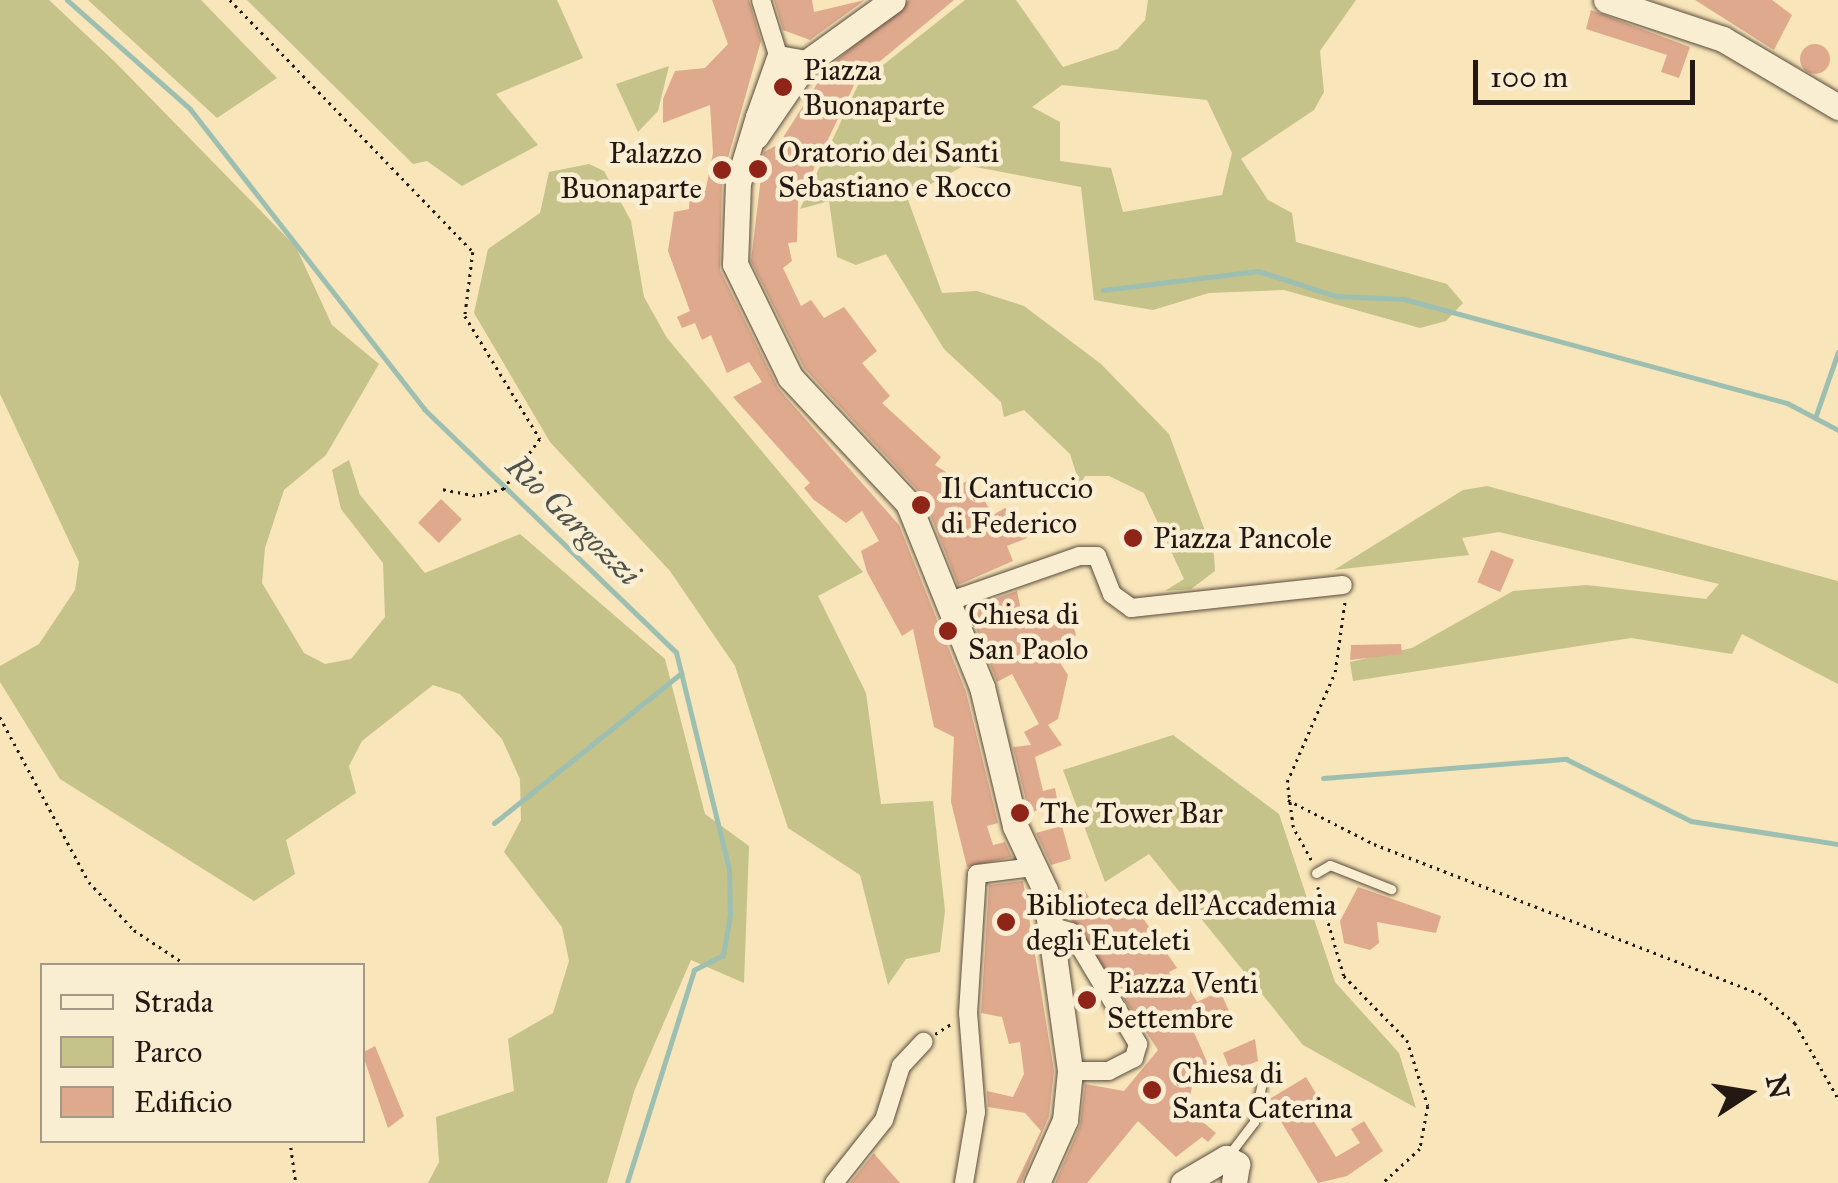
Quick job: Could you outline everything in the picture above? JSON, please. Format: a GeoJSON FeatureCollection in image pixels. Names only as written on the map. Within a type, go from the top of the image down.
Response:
{"type":"FeatureCollection","features":[{"type":"Feature","properties":{"kind":"street"},"geometry":{"type":"LineString","coordinates":[[761,0],[779,58],[733,231],[743,292],[790,378],[908,503],[953,600],[1032,867],[1045,890],[1070,1071],[1065,1120],[1037,1183]]}},
{"type":"Feature","properties":{"kind":"street"},"geometry":{"type":"LineString","coordinates":[[756,136],[806,63],[893,0]]}},
{"type":"Feature","properties":{"kind":"street"},"geometry":{"type":"LineString","coordinates":[[1606,0],[1723,39],[1838,107]]}},
{"type":"Feature","properties":{"kind":"street"},"geometry":{"type":"LineString","coordinates":[[779,58],[806,63]]}},
{"type":"Feature","properties":{"kind":"street"},"geometry":{"type":"LineString","coordinates":[[953,600],[1079,556],[1097,556],[1112,594],[1131,608],[1343,584]]}},
{"type":"Feature","properties":{"kind":"street"},"geometry":{"type":"LineString","coordinates":[[964,1183],[976,1112],[968,1013],[977,874],[1032,867]]}},
{"type":"Feature","properties":{"kind":"street"},"geometry":{"type":"LineString","coordinates":[[1050,926],[1071,932],[1138,1044],[1134,1058],[1110,1071],[1070,1071]]}},
{"type":"Feature","properties":{"kind":"street"},"geometry":{"type":"LineString","coordinates":[[834,1183],[884,1120],[901,1066],[922,1042]]}},
{"type":"Feature","properties":{"kind":"street"},"geometry":{"type":"LineString","coordinates":[[1184,1183],[1232,1168]]}},
{"type":"Feature","properties":{"kind":"lane"},"geometry":{"type":"LineString","coordinates":[[1316,873],[1330,865],[1390,890]]}},
{"type":"Feature","properties":{"kind":"lane"},"geometry":{"type":"LineString","coordinates":[[1232,1168],[1254,1122],[1262,1082]]}},
{"type":"Feature","properties":{"kind":"path"},"geometry":{"type":"LineString","coordinates":[[230,0],[474,252],[465,316],[540,440],[504,489],[475,496],[443,490]]}},
{"type":"Feature","properties":{"kind":"path"},"geometry":{"type":"LineString","coordinates":[[1343,584],[1343,646],[1286,800],[1316,873],[1344,976],[1407,1040],[1428,1106],[1420,1149],[1383,1183]]}},
{"type":"Feature","properties":{"kind":"path"},"geometry":{"type":"LineString","coordinates":[[0,717],[89,882],[134,930],[184,963]]}},
{"type":"Feature","properties":{"kind":"path"},"geometry":{"type":"LineString","coordinates":[[1286,800],[1374,844],[1759,993],[1811,1044],[1838,1098]]}},
{"type":"Feature","properties":{"kind":"path"},"geometry":{"type":"LineString","coordinates":[[922,1042],[968,1013]]}},
{"type":"Feature","properties":{"kind":"path"},"geometry":{"type":"LineString","coordinates":[[290,1143],[296,1183]]}},
{"type":"Feature","properties":{"kind":"green space"},"geometry":{"type":"Polygon","coordinates":[[[0,0],[49,0],[115,62],[296,247],[332,325],[379,364],[326,455],[284,490],[265,548],[262,583],[304,653],[325,664],[351,659],[385,617],[383,563],[341,509],[332,470],[349,460],[360,495],[425,573],[520,534],[665,659],[705,814],[749,846],[744,983],[691,960],[635,1089],[607,1183],[428,1183],[439,1162],[436,1117],[514,1091],[508,1039],[553,1013],[569,961],[562,927],[504,852],[521,820],[520,779],[502,739],[460,694],[433,685],[362,741],[349,766],[356,793],[286,840],[295,874],[254,901],[60,779],[0,682],[0,666],[39,644],[75,590],[79,562],[0,394],[0,0]]]}},
{"type":"Feature","properties":{"kind":"green space"},"geometry":{"type":"Polygon","coordinates":[[[88,0],[201,0],[277,78],[217,118],[88,0]]]}},
{"type":"Feature","properties":{"kind":"green space"},"geometry":{"type":"Polygon","coordinates":[[[247,0],[557,0],[583,58],[496,94],[538,145],[462,186],[427,161],[413,164],[247,0]]]}},
{"type":"Feature","properties":{"kind":"green space"},"geometry":{"type":"Polygon","coordinates":[[[965,0],[1016,0],[1063,67],[1118,49],[1145,20],[1148,0],[1356,0],[1320,51],[1324,92],[1314,110],[1241,159],[1268,200],[1292,213],[1296,242],[1447,284],[1463,303],[1446,321],[1420,328],[1284,290],[1209,293],[1153,310],[1094,300],[1081,187],[965,165],[907,197],[942,293],[977,291],[1024,306],[1101,364],[1169,434],[1214,555],[1215,571],[1191,589],[1165,591],[1184,579],[1144,493],[1109,476],[1085,476],[1080,485],[1070,454],[1024,410],[1004,417],[1001,402],[944,349],[886,254],[856,265],[837,257],[829,201],[800,209],[858,85],[965,0]],[[1062,85],[1032,107],[1060,122],[1060,161],[1111,168],[1123,212],[1222,195],[1232,153],[1207,100],[1062,85]]]}},
{"type":"Feature","properties":{"kind":"green space"},"geometry":{"type":"Polygon","coordinates":[[[669,66],[658,111],[638,132],[616,84],[669,66]]]}},
{"type":"Feature","properties":{"kind":"green space"},"geometry":{"type":"Polygon","coordinates":[[[589,164],[604,171],[631,221],[644,297],[667,338],[863,572],[818,596],[866,693],[881,804],[933,801],[945,911],[940,952],[906,959],[888,985],[860,875],[788,828],[735,666],[670,571],[550,442],[474,313],[488,249],[540,213],[549,172],[589,164]]]}},
{"type":"Feature","properties":{"kind":"green space"},"geometry":{"type":"Polygon","coordinates":[[[1487,486],[1838,581],[1838,684],[1742,634],[1732,654],[1631,638],[1353,681],[1350,662],[1412,648],[1513,591],[1587,585],[1706,599],[1719,584],[1499,532],[1462,538],[1469,555],[1334,570],[1463,490],[1487,486]]]}},
{"type":"Feature","properties":{"kind":"green space"},"geometry":{"type":"Polygon","coordinates":[[[1173,735],[1279,814],[1335,982],[1399,1053],[1416,1108],[1303,1045],[1149,854],[1105,882],[1063,770],[1173,735]]]}},
{"type":"Feature","properties":{"kind":"building"},"geometry":{"type":"Polygon","coordinates":[[[712,0],[749,0],[761,41],[722,179],[720,270],[778,388],[899,525],[966,692],[998,823],[987,826],[993,845],[1005,842],[1012,857],[967,867],[951,802],[954,737],[934,727],[913,629],[902,636],[867,572],[861,551],[879,541],[862,511],[846,523],[814,500],[804,488],[810,483],[733,397],[762,382],[749,362],[727,373],[711,335],[702,340],[695,323],[682,328],[677,317],[690,311],[668,251],[674,212],[689,209],[690,187],[706,188],[713,153],[710,105],[663,123],[663,99],[675,71],[705,68],[728,44],[712,0]]]}},
{"type":"Feature","properties":{"kind":"building"},"geometry":{"type":"Polygon","coordinates":[[[774,0],[812,0],[814,12],[865,0],[810,40],[783,30],[774,0]]]}},
{"type":"Feature","properties":{"kind":"building"},"geometry":{"type":"Polygon","coordinates":[[[909,0],[954,0],[856,81],[798,202],[797,242],[788,243],[792,261],[783,268],[801,306],[811,300],[824,318],[844,307],[877,351],[862,363],[890,396],[882,403],[941,457],[935,465],[963,483],[980,475],[977,488],[993,515],[1005,508],[1021,526],[1027,538],[1007,546],[1013,561],[958,585],[923,496],[804,368],[751,261],[764,152],[779,144],[827,68],[909,0]]]}},
{"type":"Feature","properties":{"kind":"building"},"geometry":{"type":"Polygon","coordinates":[[[1695,0],[1772,0],[1792,15],[1774,50],[1695,0]]]}},
{"type":"Feature","properties":{"kind":"building"},"geometry":{"type":"Polygon","coordinates":[[[1591,10],[1690,47],[1679,78],[1661,72],[1667,55],[1586,29],[1591,10]]]}},
{"type":"Feature","properties":{"kind":"building"},"geometry":{"type":"Polygon","coordinates":[[[1815,44],[1826,48],[1830,59],[1826,70],[1815,74],[1804,70],[1800,59],[1804,48],[1815,44]]]}},
{"type":"Feature","properties":{"kind":"building"},"geometry":{"type":"Polygon","coordinates":[[[441,499],[462,519],[439,543],[418,523],[441,499]]]}},
{"type":"Feature","properties":{"kind":"building"},"geometry":{"type":"Polygon","coordinates":[[[1491,550],[1514,560],[1500,592],[1477,582],[1491,550]]]}},
{"type":"Feature","properties":{"kind":"building"},"geometry":{"type":"Polygon","coordinates":[[[1017,591],[1025,629],[1071,618],[1076,635],[1057,658],[1068,675],[1058,719],[1048,725],[1062,745],[1035,757],[1043,791],[1055,788],[1058,804],[1029,813],[1013,747],[1031,745],[1024,732],[1039,724],[1012,674],[997,682],[968,608],[1017,591]]]}},
{"type":"Feature","properties":{"kind":"building"},"geometry":{"type":"Polygon","coordinates":[[[1401,644],[1402,654],[1350,660],[1351,645],[1401,644]]]}},
{"type":"Feature","properties":{"kind":"building"},"geometry":{"type":"Polygon","coordinates":[[[1062,826],[1071,859],[1051,865],[1036,833],[1062,826]]]}},
{"type":"Feature","properties":{"kind":"building"},"geometry":{"type":"Polygon","coordinates":[[[1023,881],[1054,1071],[1049,1116],[1021,1183],[1016,1183],[1041,1131],[1025,1113],[988,1107],[987,1091],[1013,1097],[1024,1074],[1020,1042],[1009,1044],[1002,1017],[981,1013],[989,885],[1023,881]]]}},
{"type":"Feature","properties":{"kind":"building"},"geometry":{"type":"Polygon","coordinates":[[[1358,887],[1441,916],[1436,933],[1377,922],[1379,943],[1370,950],[1344,943],[1340,921],[1358,887]]]}},
{"type":"Feature","properties":{"kind":"building"},"geometry":{"type":"Polygon","coordinates":[[[1085,891],[1103,918],[1132,902],[1177,968],[1169,972],[1183,994],[1190,990],[1197,1002],[1220,991],[1229,1011],[1193,1030],[1208,1064],[1196,1070],[1187,1109],[1216,1133],[1208,1142],[1202,1137],[1176,1157],[1138,1121],[1087,1183],[1055,1183],[1080,1126],[1085,1084],[1124,1091],[1158,1050],[1064,909],[1085,891]]]}},
{"type":"Feature","properties":{"kind":"building"},"geometry":{"type":"Polygon","coordinates":[[[1255,1039],[1258,1061],[1231,1072],[1223,1053],[1255,1039]]]}},
{"type":"Feature","properties":{"kind":"building"},"geometry":{"type":"Polygon","coordinates":[[[375,1046],[404,1116],[388,1128],[365,1062],[365,1051],[375,1046]]]}},
{"type":"Feature","properties":{"kind":"building"},"geometry":{"type":"Polygon","coordinates":[[[1306,1077],[1321,1102],[1307,1110],[1336,1157],[1360,1143],[1351,1129],[1364,1121],[1383,1151],[1347,1176],[1318,1183],[1268,1100],[1306,1077]]]}},
{"type":"Feature","properties":{"kind":"building"},"geometry":{"type":"Polygon","coordinates":[[[874,1153],[876,1156],[900,1183],[850,1183],[874,1153]]]}},
{"type":"Feature","properties":{"kind":"waterway","name":"Rio Gargozzi"},"geometry":{"type":"LineString","coordinates":[[67,0],[190,109],[424,409],[676,652],[729,870],[730,915],[723,955],[694,970],[627,1183]]}},
{"type":"Feature","properties":{"kind":"waterway"},"geometry":{"type":"LineString","coordinates":[[1103,290],[1258,271],[1336,296],[1404,299],[1787,403],[1838,430]]}},
{"type":"Feature","properties":{"kind":"waterway"},"geometry":{"type":"LineString","coordinates":[[1815,418],[1838,352]]}},
{"type":"Feature","properties":{"kind":"waterway"},"geometry":{"type":"LineString","coordinates":[[494,823],[681,673]]}},
{"type":"Feature","properties":{"kind":"waterway"},"geometry":{"type":"LineString","coordinates":[[1323,778],[1566,759],[1691,821],[1838,844]]}},
{"type":"Feature","properties":{"kind":"place","name":"Piazza Buonaparte"},"geometry":{"type":"Point","coordinates":[783,87]}},
{"type":"Feature","properties":{"kind":"place","name":"Oratorio dei Santi Sebastiano e Rocco"},"geometry":{"type":"Point","coordinates":[758,169]}},
{"type":"Feature","properties":{"kind":"place","name":"Palazzo Buonaparte"},"geometry":{"type":"Point","coordinates":[722,170]}},
{"type":"Feature","properties":{"kind":"place","name":"Il Cantuccio di Federico"},"geometry":{"type":"Point","coordinates":[921,505]}},
{"type":"Feature","properties":{"kind":"place","name":"Piazza Pancole"},"geometry":{"type":"Point","coordinates":[1133,538]}},
{"type":"Feature","properties":{"kind":"place","name":"Chiesa di San Paolo"},"geometry":{"type":"Point","coordinates":[948,631]}},
{"type":"Feature","properties":{"kind":"place","name":"The Tower Bar"},"geometry":{"type":"Point","coordinates":[1020,813]}},
{"type":"Feature","properties":{"kind":"place","name":"Biblioteca dell'Accademia degli Euteleti"},"geometry":{"type":"Point","coordinates":[1006,922]}},
{"type":"Feature","properties":{"kind":"place","name":"Piazza Venti Settembre"},"geometry":{"type":"Point","coordinates":[1087,1000]}},
{"type":"Feature","properties":{"kind":"place","name":"Chiesa di Santa Caterina"},"geometry":{"type":"Point","coordinates":[1152,1090]}}]}
